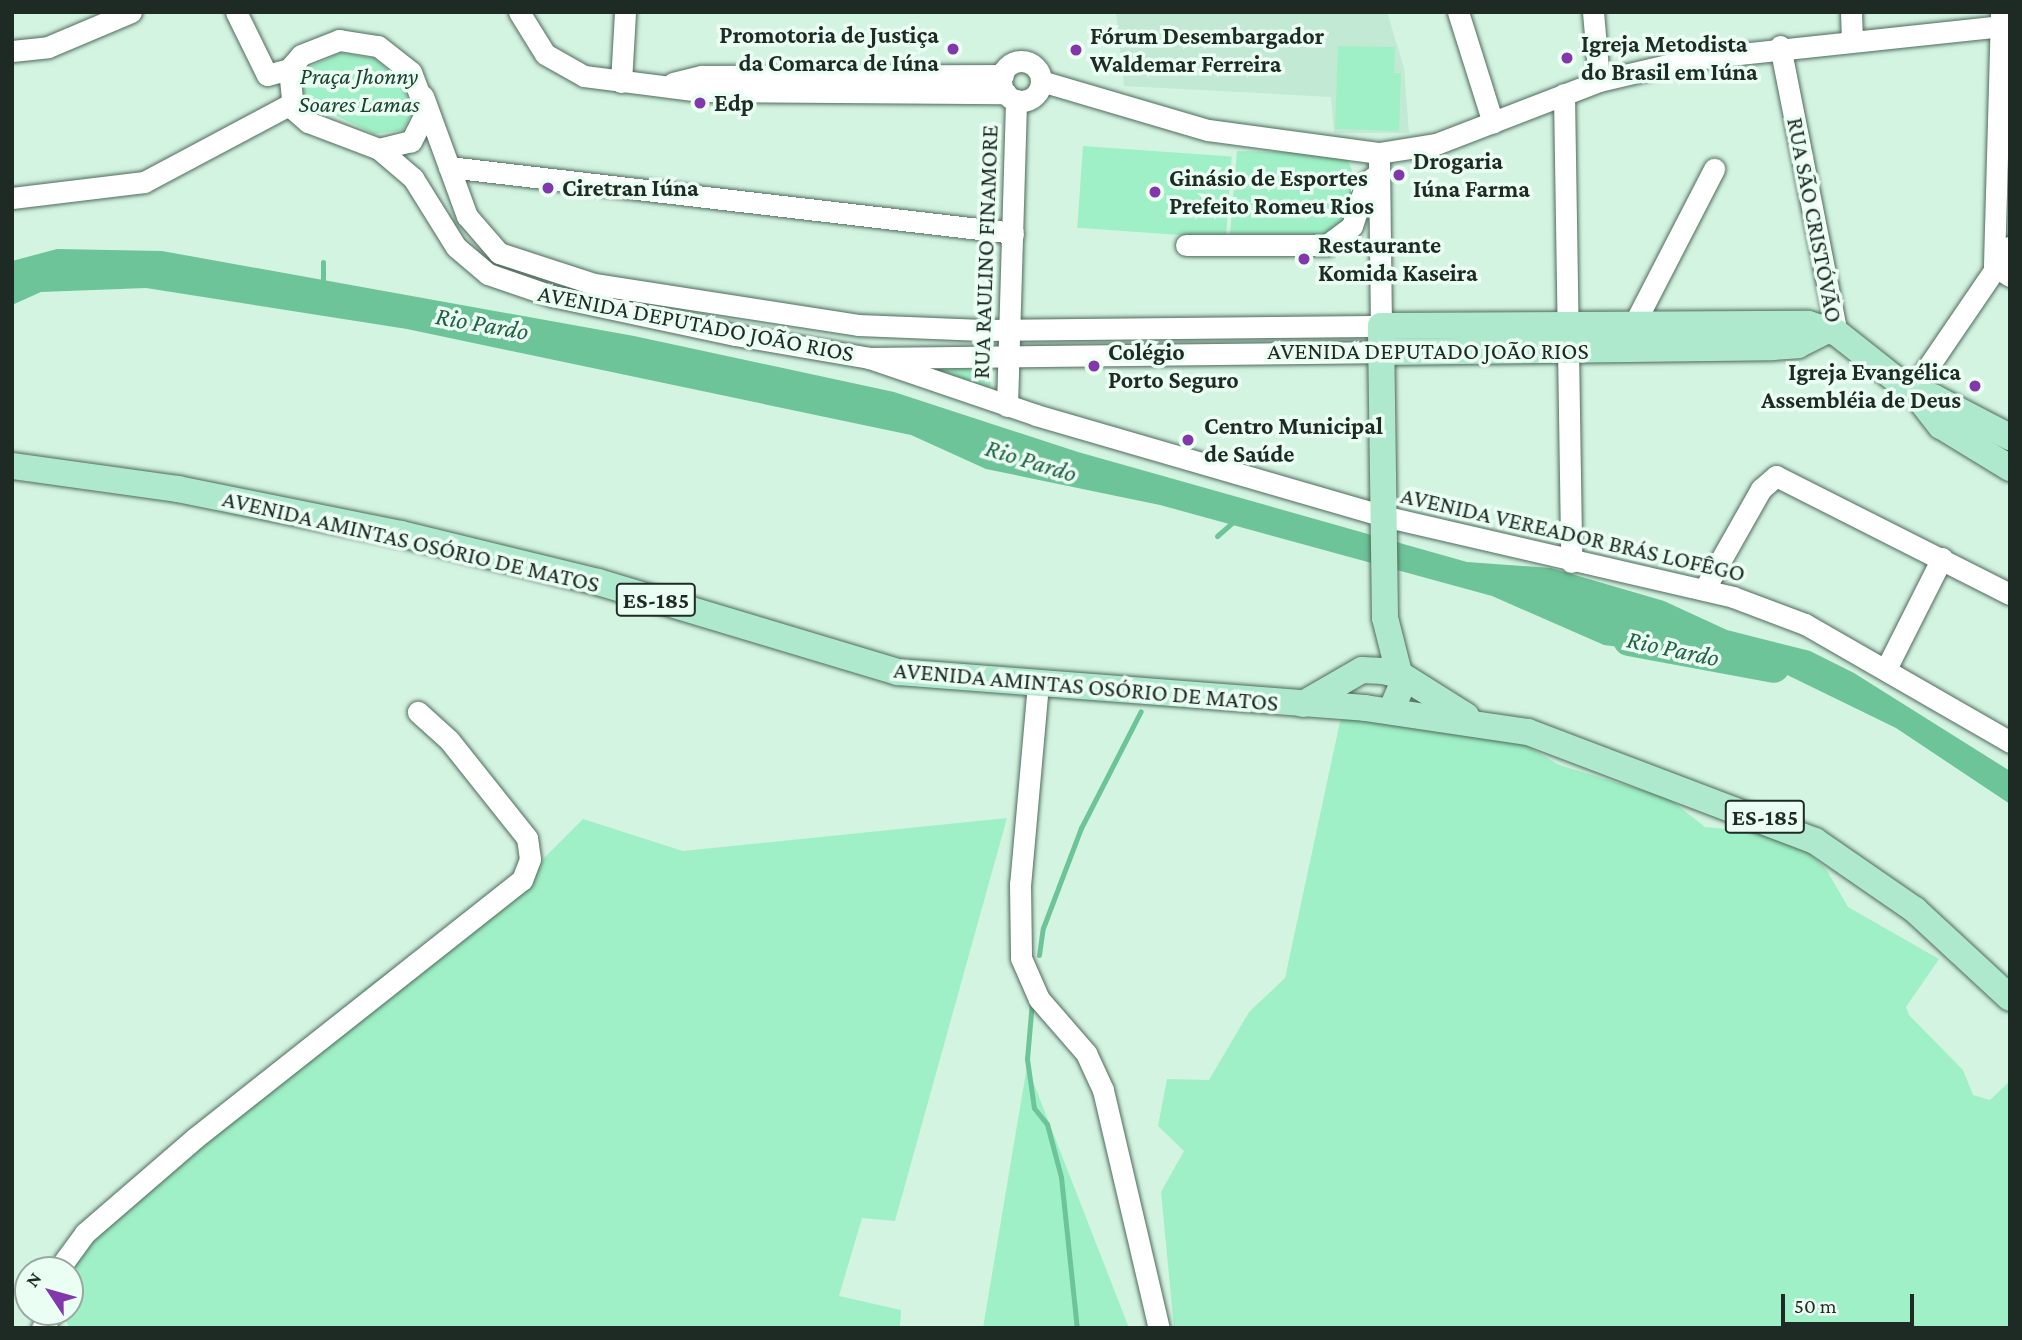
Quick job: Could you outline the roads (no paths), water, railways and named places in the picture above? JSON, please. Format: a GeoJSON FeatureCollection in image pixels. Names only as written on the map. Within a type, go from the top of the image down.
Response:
{"type":"FeatureCollection","features":[{"type":"Feature","properties":{"kind":"main road","name":"AVENIDA DEPUTADO JOÃO RIOS"},"geometry":{"type":"LineString","coordinates":[[1380,352],[1571,339],[1633,326],[1800,323],[1832,332]]}},
{"type":"Feature","properties":{"kind":"main road","name":"AVENIDA DEPUTADO JOÃO RIOS"},"geometry":{"type":"LineString","coordinates":[[1381,326],[1571,339],[1798,345],[1832,332]]}},
{"type":"Feature","properties":{"kind":"main road"},"geometry":{"type":"LineString","coordinates":[[1381,326],[1385,614],[1401,675],[1391,711]]}},
{"type":"Feature","properties":{"kind":"main road","name":"RUA SÃO CRISTÓVÃO"},"geometry":{"type":"LineString","coordinates":[[1832,332],[1915,394],[1941,426],[2010,468]]}},
{"type":"Feature","properties":{"kind":"main road","name":"RUA SÃO CRISTÓVÃO"},"geometry":{"type":"LineString","coordinates":[[1915,394],[1933,397],[2010,437]]}},
{"type":"Feature","properties":{"kind":"main road","name":"AVENIDA AMINTAS OSÓRIO DE MATOS"},"geometry":{"type":"LineString","coordinates":[[12,466],[178,489],[401,534],[598,582],[878,668],[1038,684],[1303,704]]}},
{"type":"Feature","properties":{"kind":"main road"},"geometry":{"type":"LineString","coordinates":[[1365,708],[1358,689],[1362,670],[1385,614]]}},
{"type":"Feature","properties":{"kind":"main road"},"geometry":{"type":"LineString","coordinates":[[1303,704],[1362,670],[1401,675],[1474,721]]}},
{"type":"Feature","properties":{"kind":"main road","name":"ES-185"},"geometry":{"type":"LineString","coordinates":[[1303,704],[1365,708],[1474,721],[1584,749],[1806,836],[1914,910],[2010,998]]}},
{"type":"Feature","properties":{"kind":"street"},"geometry":{"type":"LineString","coordinates":[[12,51],[48,47],[131,12]]}},
{"type":"Feature","properties":{"kind":"street"},"geometry":{"type":"LineString","coordinates":[[236,12],[267,75],[289,69],[326,43],[366,42],[401,62],[423,96],[426,112],[419,133],[401,147],[379,149],[308,122],[290,104],[289,69]]}},
{"type":"Feature","properties":{"kind":"street"},"geometry":{"type":"LineString","coordinates":[[519,12],[535,42],[555,61],[584,76],[621,82],[661,85],[1008,89],[1030,99],[1041,81]]}},
{"type":"Feature","properties":{"kind":"street"},"geometry":{"type":"LineString","coordinates":[[621,82],[625,12]]}},
{"type":"Feature","properties":{"kind":"street"},"geometry":{"type":"LineString","coordinates":[[1458,12],[1493,123]]}},
{"type":"Feature","properties":{"kind":"street"},"geometry":{"type":"LineString","coordinates":[[1593,12],[1599,81]]}},
{"type":"Feature","properties":{"kind":"street"},"geometry":{"type":"LineString","coordinates":[[1851,12],[1852,40]]}},
{"type":"Feature","properties":{"kind":"street"},"geometry":{"type":"LineString","coordinates":[[1041,81],[1208,130],[1379,163],[1493,123],[1599,81],[1780,46],[1852,40],[2001,19],[2002,271]]}},
{"type":"Feature","properties":{"kind":"street","name":"RUA SÃO CRISTÓVÃO"},"geometry":{"type":"LineString","coordinates":[[1780,46],[1832,332]]}},
{"type":"Feature","properties":{"kind":"street"},"geometry":{"type":"LineString","coordinates":[[1008,89],[1022,61],[1034,65],[1041,81]]}},
{"type":"Feature","properties":{"kind":"street","name":"RUA RAULINO FINAMORE"},"geometry":{"type":"LineString","coordinates":[[1007,406],[1013,233],[1008,89]]}},
{"type":"Feature","properties":{"kind":"street"},"geometry":{"type":"LineString","coordinates":[[1564,94],[1571,339],[1572,562]]}},
{"type":"Feature","properties":{"kind":"street","name":"AVENIDA DEPUTADO JOÃO RIOS"},"geometry":{"type":"LineString","coordinates":[[423,96],[449,167],[484,241],[542,271],[791,318],[1009,328],[1381,326]]}},
{"type":"Feature","properties":{"kind":"street"},"geometry":{"type":"LineString","coordinates":[[12,198],[144,183],[290,104]]}},
{"type":"Feature","properties":{"kind":"street","name":"AVENIDA DEPUTADO JOÃO RIOS"},"geometry":{"type":"LineString","coordinates":[[379,149],[413,178],[456,247],[506,283],[609,310],[869,358],[1010,354],[1380,352]]}},
{"type":"Feature","properties":{"kind":"street"},"geometry":{"type":"LineString","coordinates":[[1186,245],[1326,245],[1352,226],[1366,183],[1379,163]]}},
{"type":"Feature","properties":{"kind":"street"},"geometry":{"type":"LineString","coordinates":[[1379,163],[1381,326]]}},
{"type":"Feature","properties":{"kind":"street"},"geometry":{"type":"LineString","coordinates":[[449,167],[1013,233]]}},
{"type":"Feature","properties":{"kind":"street"},"geometry":{"type":"LineString","coordinates":[[1633,326],[1714,169]]}},
{"type":"Feature","properties":{"kind":"street"},"geometry":{"type":"LineString","coordinates":[[1915,394],[2002,271],[2010,247]]}},
{"type":"Feature","properties":{"kind":"street","name":"AVENIDA VEREADOR BRÁS LOFÊGO"},"geometry":{"type":"LineString","coordinates":[[869,358],[1007,406],[1383,526],[1705,588],[1805,624],[1887,667],[2010,742]]}},
{"type":"Feature","properties":{"kind":"street"},"geometry":{"type":"LineString","coordinates":[[1705,588],[1772,476],[2010,594]]}},
{"type":"Feature","properties":{"kind":"street"},"geometry":{"type":"LineString","coordinates":[[1887,667],[1942,558]]}},
{"type":"Feature","properties":{"kind":"street"},"geometry":{"type":"LineString","coordinates":[[1038,684],[1020,884],[1021,958],[1039,999],[1086,1052],[1103,1090],[1159,1328]]}},
{"type":"Feature","properties":{"kind":"street"},"geometry":{"type":"LineString","coordinates":[[68,1256],[85,1233],[195,1138],[522,880],[530,859],[527,838],[449,740],[418,712]]}},
{"type":"Feature","properties":{"kind":"water"},"geometry":{"type":"Polygon","coordinates":[[[57,249],[162,251],[634,336],[894,392],[1078,452],[1467,562],[1551,568],[1664,601],[1727,630],[1810,651],[1854,673],[2010,771],[2010,804],[1896,728],[1771,667],[1604,645],[1492,596],[1160,505],[986,469],[911,435],[407,329],[146,288],[41,292],[12,305],[12,261],[57,249]]]}},
{"type":"Feature","properties":{"kind":"waterway"},"geometry":{"type":"LineString","coordinates":[[323,262],[323,283]]}},
{"type":"Feature","properties":{"kind":"waterway"},"geometry":{"type":"LineString","coordinates":[[1217,536],[1233,522]]}},
{"type":"Feature","properties":{"kind":"waterway","name":"Rio Pardo"},"geometry":{"type":"LineString","coordinates":[[1629,640],[1774,667]]}},
{"type":"Feature","properties":{"kind":"waterway"},"geometry":{"type":"LineString","coordinates":[[1039,955],[1043,928],[1081,828],[1141,711]]}},
{"type":"Feature","properties":{"kind":"waterway"},"geometry":{"type":"LineString","coordinates":[[1032,1001],[1027,1059],[1034,1108],[1047,1124],[1061,1177],[1077,1328]]}},
{"type":"Feature","properties":{"kind":"place","name":"Promotoria de Justiça da Comarca de Iúna"},"geometry":{"type":"Point","coordinates":[953,49]}},
{"type":"Feature","properties":{"kind":"place","name":"Fórum Desembargador Waldemar Ferreira"},"geometry":{"type":"Point","coordinates":[1076,50]}},
{"type":"Feature","properties":{"kind":"place","name":"Igreja Metodista do Brasil em Iúna"},"geometry":{"type":"Point","coordinates":[1567,58]}},
{"type":"Feature","properties":{"kind":"place","name":"Edp"},"geometry":{"type":"Point","coordinates":[700,103]}},
{"type":"Feature","properties":{"kind":"place","name":"Drogaria Iúna Farma"},"geometry":{"type":"Point","coordinates":[1399,175]}},
{"type":"Feature","properties":{"kind":"place","name":"Ciretran Iúna"},"geometry":{"type":"Point","coordinates":[548,188]}},
{"type":"Feature","properties":{"kind":"place","name":"Ginásio de Esportes Prefeito Romeu Rios"},"geometry":{"type":"Point","coordinates":[1155,192]}},
{"type":"Feature","properties":{"kind":"place","name":"Restaurante Komida Kaseira"},"geometry":{"type":"Point","coordinates":[1304,259]}},
{"type":"Feature","properties":{"kind":"place","name":"Colégio Porto Seguro"},"geometry":{"type":"Point","coordinates":[1094,366]}},
{"type":"Feature","properties":{"kind":"place","name":"Igreja Evangélica Assembléia de Deus"},"geometry":{"type":"Point","coordinates":[1975,386]}},
{"type":"Feature","properties":{"kind":"place","name":"Centro Municipal de Saúde"},"geometry":{"type":"Point","coordinates":[1188,440]}},
{"type":"Feature","properties":{"kind":"park label","name":"Praça Jhonny Soares Lamas"},"geometry":{"type":"Point","coordinates":[359,90]}}]}
